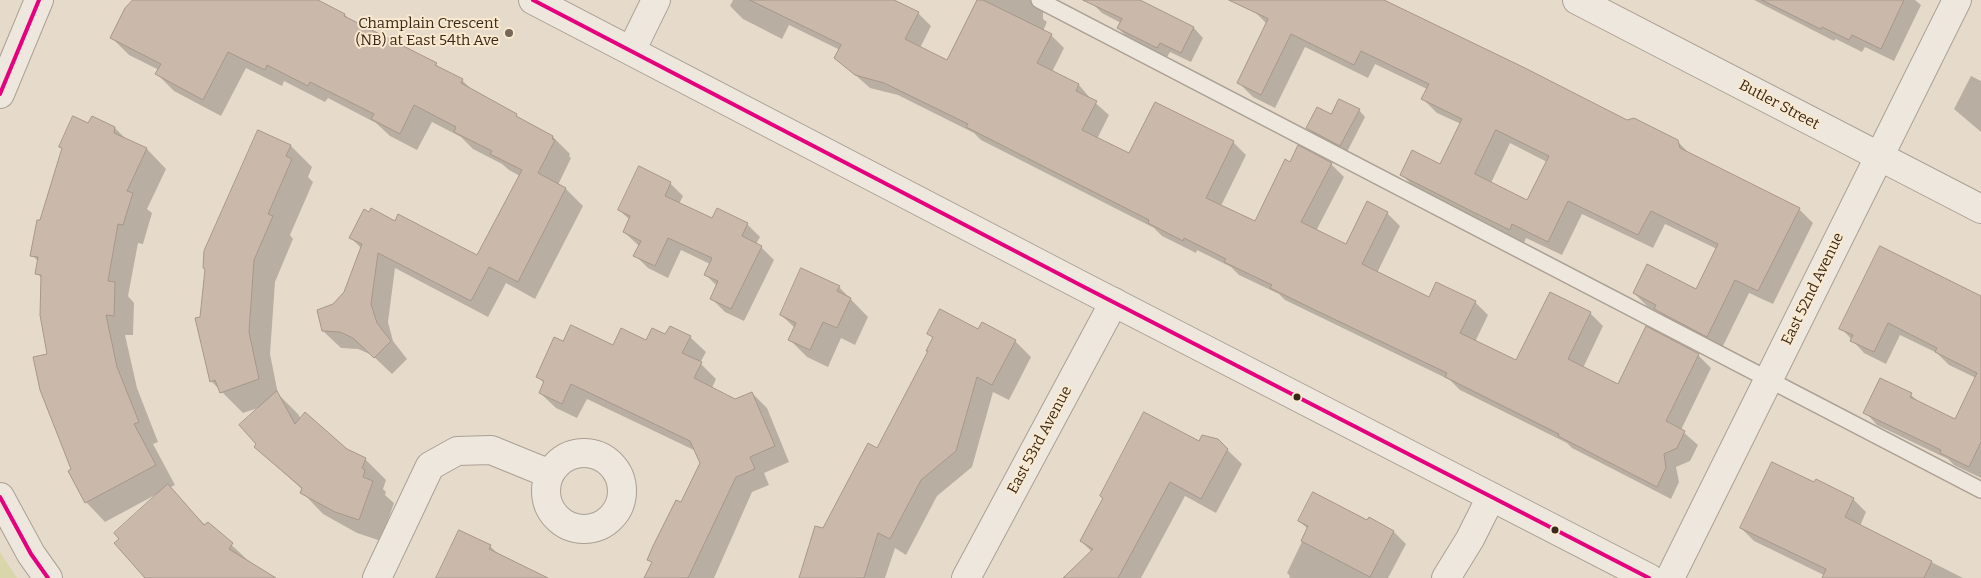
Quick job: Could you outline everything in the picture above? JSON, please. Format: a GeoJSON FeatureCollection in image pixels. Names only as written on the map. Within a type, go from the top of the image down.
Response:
{"type":"FeatureCollection","features":[{"type":"Feature","properties":{"kind":"street"},"geometry":{"type":"LineString","coordinates":[[0,94],[39,0]]}},
{"type":"Feature","properties":{"kind":"street"},"geometry":{"type":"LineString","coordinates":[[533,0],[1649,578]]}},
{"type":"Feature","properties":{"kind":"street"},"geometry":{"type":"LineString","coordinates":[[631,51],[656,0]]}},
{"type":"Feature","properties":{"kind":"street","name":"Butler Street"},"geometry":{"type":"LineString","coordinates":[[1577,0],[1981,209]]}},
{"type":"Feature","properties":{"kind":"street","name":"East 52nd Avenue"},"geometry":{"type":"LineString","coordinates":[[1670,578],[1957,0]]}},
{"type":"Feature","properties":{"kind":"street","name":"East 53rd Avenue"},"geometry":{"type":"LineString","coordinates":[[966,578],[1114,302]]}},
{"type":"Feature","properties":{"kind":"street"},"geometry":{"type":"LineString","coordinates":[[377,578],[430,466],[457,451],[491,450],[550,474]]}},
{"type":"Feature","properties":{"kind":"street"},"geometry":{"type":"LineString","coordinates":[[0,497],[30,554],[48,578]]}},
{"type":"Feature","properties":{"kind":"street"},"geometry":{"type":"LineString","coordinates":[[1446,578],[1470,539],[1491,497]]}},
{"type":"Feature","properties":{"kind":"lane"},"geometry":{"type":"LineString","coordinates":[[1039,0],[1981,490]]}},
{"type":"Feature","properties":{"kind":"shaded area"},"geometry":{"type":"Polygon","coordinates":[[[0,552],[17,578],[0,578],[0,552]]]}},
{"type":"Feature","properties":{"kind":"building"},"geometry":{"type":"Polygon","coordinates":[[[133,0],[318,0],[345,14],[344,16],[437,63],[435,65],[463,79],[461,83],[553,136],[552,139],[555,140],[538,173],[566,188],[518,282],[489,267],[471,301],[378,253],[371,304],[377,323],[391,341],[374,358],[353,338],[340,332],[322,331],[317,310],[333,304],[344,292],[362,244],[349,238],[364,209],[369,212],[371,208],[395,221],[398,214],[477,255],[522,170],[490,154],[492,151],[454,132],[456,127],[414,105],[400,134],[371,119],[374,114],[310,82],[308,86],[267,65],[265,70],[228,52],[203,100],[155,74],[161,64],[110,38],[125,8],[133,0]]]}},
{"type":"Feature","properties":{"kind":"building"},"geometry":{"type":"Polygon","coordinates":[[[750,0],[894,0],[919,12],[905,39],[947,60],[977,0],[983,0],[1052,34],[1037,63],[1079,84],[1076,91],[1097,101],[1082,130],[1129,153],[1155,102],[1234,141],[1206,198],[1255,221],[1285,159],[1290,162],[1298,145],[1332,163],[1301,222],[1346,244],[1367,201],[1388,212],[1362,264],[1429,297],[1436,282],[1476,301],[1460,333],[1516,360],[1550,292],[1591,312],[1568,359],[1618,384],[1646,326],[1699,354],[1666,421],[1685,431],[1677,448],[1664,454],[1666,468],[1657,487],[1558,436],[1559,434],[1445,377],[1447,373],[1270,288],[1272,285],[1224,262],[1226,259],[1184,238],[1183,241],[1148,223],[1149,220],[966,127],[968,124],[884,83],[855,75],[834,58],[841,45],[750,0]]]}},
{"type":"Feature","properties":{"kind":"building"},"geometry":{"type":"Polygon","coordinates":[[[1083,0],[1140,0],[1194,27],[1181,53],[1160,43],[1157,48],[1117,28],[1122,19],[1083,0]]]}},
{"type":"Feature","properties":{"kind":"building"},"geometry":{"type":"Polygon","coordinates":[[[1229,0],[1384,0],[1627,120],[1634,118],[1678,140],[1680,148],[1800,208],[1758,291],[1735,280],[1707,337],[1654,309],[1656,305],[1633,293],[1647,264],[1696,289],[1718,244],[1651,211],[1638,235],[1568,201],[1548,242],[1512,224],[1510,230],[1477,214],[1400,175],[1412,150],[1440,164],[1462,119],[1421,99],[1429,84],[1361,51],[1354,65],[1291,34],[1261,95],[1237,83],[1268,19],[1229,0]],[[1496,130],[1475,174],[1527,200],[1549,156],[1496,130]]]}},
{"type":"Feature","properties":{"kind":"building"},"geometry":{"type":"Polygon","coordinates":[[[1762,0],[1904,0],[1881,49],[1852,35],[1849,40],[1822,27],[1821,29],[1762,0]]]}},
{"type":"Feature","properties":{"kind":"building"},"geometry":{"type":"Polygon","coordinates":[[[1339,99],[1360,109],[1340,146],[1306,128],[1317,107],[1331,114],[1339,99]]]}},
{"type":"Feature","properties":{"kind":"building"},"geometry":{"type":"Polygon","coordinates":[[[73,116],[88,123],[92,116],[115,127],[114,133],[147,148],[127,191],[133,193],[123,225],[118,224],[108,281],[115,282],[114,316],[106,315],[117,367],[139,422],[134,424],[156,465],[85,503],[68,471],[71,469],[40,390],[33,357],[47,354],[40,315],[41,275],[35,274],[38,257],[30,256],[37,220],[40,220],[62,148],[59,147],[73,116]]]}},
{"type":"Feature","properties":{"kind":"building"},"geometry":{"type":"Polygon","coordinates":[[[258,130],[291,145],[286,156],[292,159],[268,214],[273,216],[254,260],[249,332],[259,379],[220,393],[215,380],[210,382],[195,318],[200,317],[205,269],[203,268],[204,251],[258,130]]]}},
{"type":"Feature","properties":{"kind":"building"},"geometry":{"type":"Polygon","coordinates":[[[639,166],[671,182],[665,196],[712,218],[717,208],[748,223],[742,236],[762,246],[731,309],[710,299],[718,281],[704,275],[712,258],[668,238],[655,266],[633,256],[641,241],[623,232],[630,216],[618,210],[639,166]]]}},
{"type":"Feature","properties":{"kind":"building"},"geometry":{"type":"Polygon","coordinates":[[[1880,246],[1981,296],[1981,442],[1969,467],[1940,453],[1941,450],[1863,413],[1880,378],[1912,393],[1910,397],[1955,419],[1977,373],[1935,352],[1937,348],[1888,323],[1874,352],[1850,341],[1853,335],[1839,329],[1880,246]]]}},
{"type":"Feature","properties":{"kind":"building"},"geometry":{"type":"Polygon","coordinates":[[[801,268],[840,286],[837,291],[851,298],[837,328],[823,322],[810,350],[788,340],[796,323],[780,315],[801,268]]]}},
{"type":"Feature","properties":{"kind":"building"},"geometry":{"type":"Polygon","coordinates":[[[940,309],[978,329],[982,322],[1016,340],[992,385],[977,377],[956,451],[921,480],[890,539],[878,533],[864,578],[799,578],[815,526],[823,528],[868,443],[877,448],[928,351],[926,351],[933,337],[927,334],[940,309]]]}},
{"type":"Feature","properties":{"kind":"building"},"geometry":{"type":"Polygon","coordinates":[[[571,325],[613,345],[621,328],[646,340],[652,328],[665,334],[670,326],[691,336],[682,353],[702,362],[694,378],[735,399],[752,392],[775,446],[750,457],[755,469],[736,477],[688,578],[644,578],[652,562],[647,560],[653,546],[676,500],[681,502],[700,463],[690,441],[571,384],[562,404],[539,393],[544,381],[536,377],[554,337],[563,341],[571,325]]]}},
{"type":"Feature","properties":{"kind":"building"},"geometry":{"type":"Polygon","coordinates":[[[277,391],[295,424],[305,412],[347,449],[366,458],[362,468],[365,470],[363,477],[373,481],[359,520],[335,512],[300,493],[302,488],[254,447],[256,444],[239,425],[277,391]]]}},
{"type":"Feature","properties":{"kind":"building"},"geometry":{"type":"Polygon","coordinates":[[[1144,412],[1199,441],[1202,435],[1218,439],[1228,449],[1201,499],[1170,482],[1118,578],[1063,578],[1093,549],[1080,541],[1103,498],[1100,496],[1144,412]]]}},
{"type":"Feature","properties":{"kind":"building"},"geometry":{"type":"Polygon","coordinates":[[[1772,462],[1814,482],[1816,479],[1854,498],[1845,517],[1932,561],[1924,578],[1822,578],[1826,569],[1740,528],[1772,462]]]}},
{"type":"Feature","properties":{"kind":"building"},"geometry":{"type":"Polygon","coordinates":[[[168,484],[204,525],[208,522],[233,543],[229,549],[276,578],[145,578],[114,543],[119,539],[114,533],[168,484]]]}},
{"type":"Feature","properties":{"kind":"building"},"geometry":{"type":"Polygon","coordinates":[[[1313,492],[1367,520],[1369,517],[1394,531],[1370,577],[1301,541],[1308,526],[1298,521],[1313,492]]]}},
{"type":"Feature","properties":{"kind":"building"},"geometry":{"type":"Polygon","coordinates":[[[459,530],[491,545],[489,549],[548,578],[436,578],[459,530]]]}},
{"type":"Feature","properties":{"kind":"transit line"},"geometry":{"type":"LineString","coordinates":[[0,94],[39,0]]}},
{"type":"Feature","properties":{"kind":"transit line"},"geometry":{"type":"LineString","coordinates":[[533,0],[1649,578]]}},
{"type":"Feature","properties":{"kind":"transit line"},"geometry":{"type":"LineString","coordinates":[[0,497],[31,554],[48,578]]}},
{"type":"Feature","properties":{"kind":"place","name":"Champlain Crescent (NB) at East 54th Ave"},"geometry":{"type":"Point","coordinates":[509,33]}}]}
